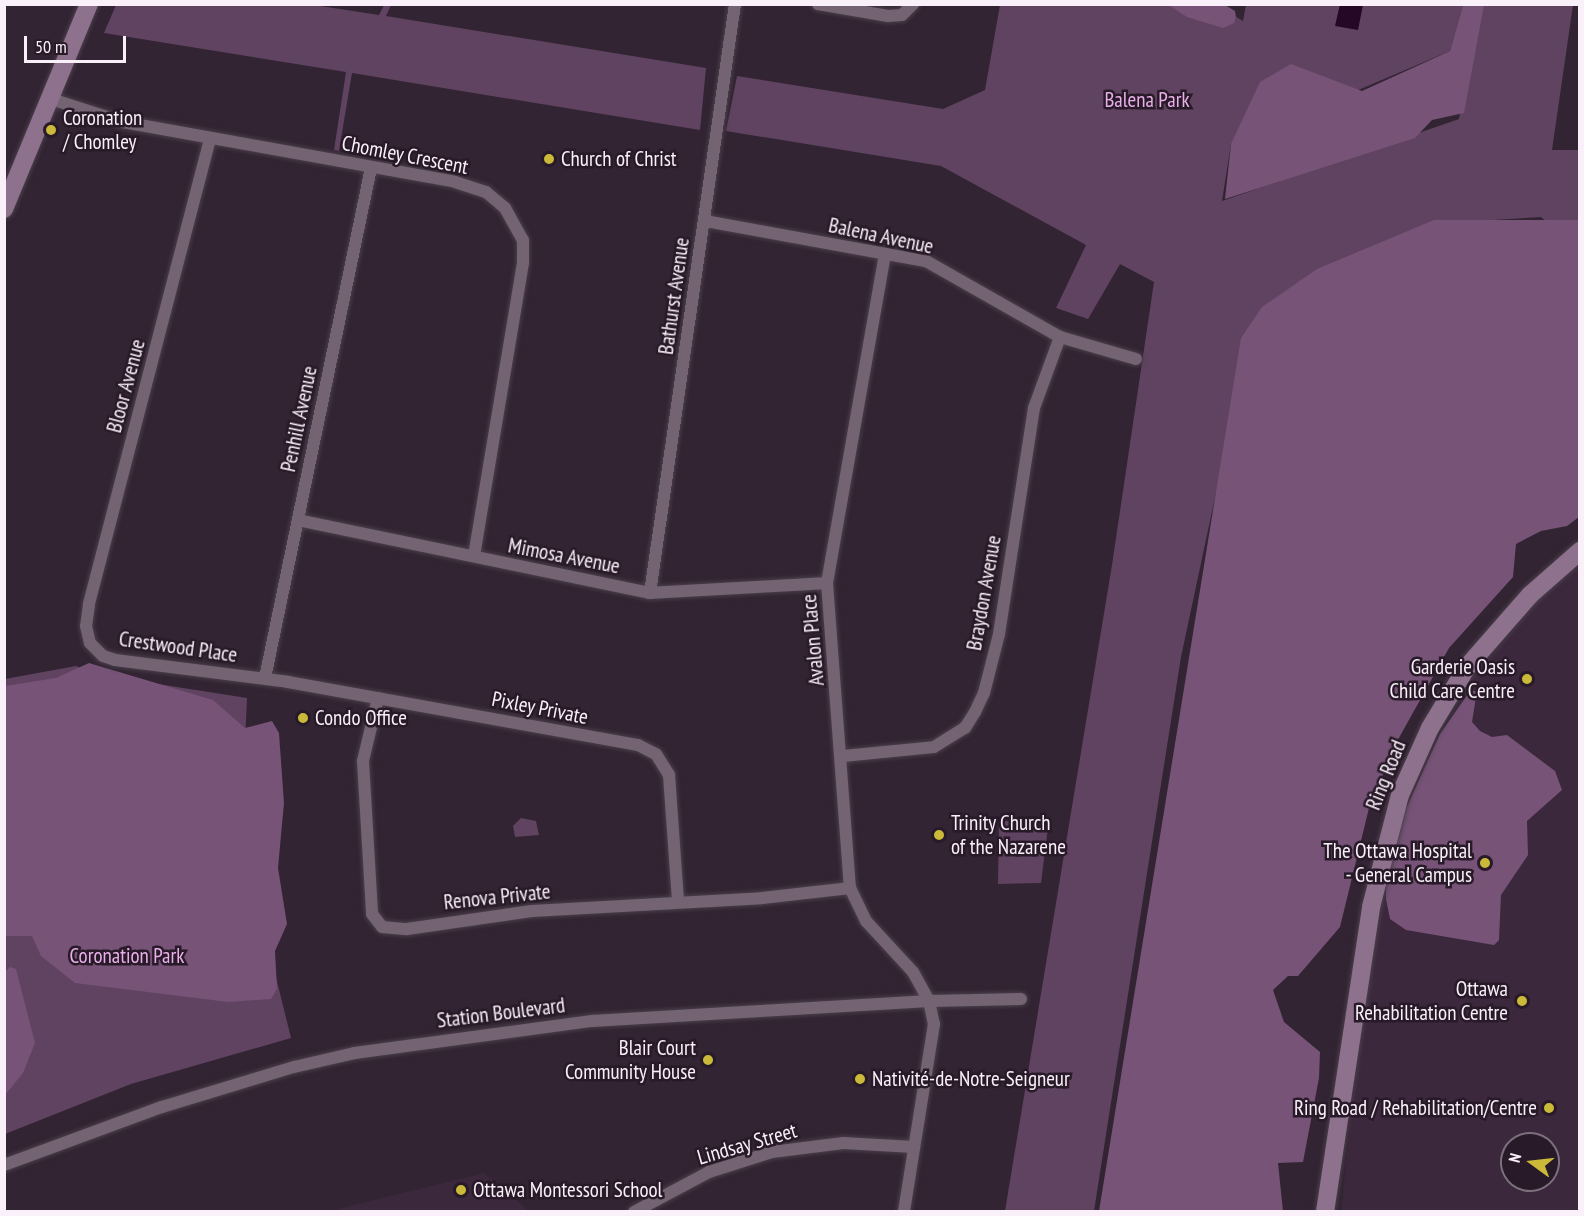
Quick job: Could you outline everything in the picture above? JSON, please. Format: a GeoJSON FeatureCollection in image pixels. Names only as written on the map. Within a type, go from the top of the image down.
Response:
{"type":"FeatureCollection","features":[{"type":"Feature","properties":{"kind":"street"},"geometry":{"type":"LineString","coordinates":[[4,209],[48,98],[89,4]]}},
{"type":"Feature","properties":{"kind":"street","name":"Bathurst Avenue"},"geometry":{"type":"LineString","coordinates":[[650,593],[735,4]]}},
{"type":"Feature","properties":{"kind":"street"},"geometry":{"type":"LineString","coordinates":[[818,4],[888,16],[902,15],[913,4]]}},
{"type":"Feature","properties":{"kind":"street","name":"Chomley Crescent"},"geometry":{"type":"LineString","coordinates":[[48,98],[123,122],[455,182],[486,192],[506,208],[523,240],[523,263],[474,556]]}},
{"type":"Feature","properties":{"kind":"street","name":"Bloor Avenue"},"geometry":{"type":"LineString","coordinates":[[90,643],[86,626],[88,605],[210,139]]}},
{"type":"Feature","properties":{"kind":"street","name":"Penhill Avenue"},"geometry":{"type":"LineString","coordinates":[[265,678],[371,168]]}},
{"type":"Feature","properties":{"kind":"street","name":"Balena Avenue"},"geometry":{"type":"LineString","coordinates":[[705,221],[926,261],[1060,337],[1136,359]]}},
{"type":"Feature","properties":{"kind":"street","name":"Avalon Place"},"geometry":{"type":"LineString","coordinates":[[885,254],[827,584],[843,756],[850,888],[866,921],[913,972],[929,1000]]}},
{"type":"Feature","properties":{"kind":"street","name":"Braydon Avenue"},"geometry":{"type":"LineString","coordinates":[[843,756],[933,747],[965,729],[975,712],[984,693],[999,633],[1034,408],[1060,337]]}},
{"type":"Feature","properties":{"kind":"street","name":"Mimosa Avenue"},"geometry":{"type":"LineString","coordinates":[[298,520],[650,593],[827,584]]}},
{"type":"Feature","properties":{"kind":"street","name":"Ring Road"},"geometry":{"type":"LineString","coordinates":[[1325,1212],[1371,906],[1384,842],[1400,795],[1430,728],[1467,668],[1530,594],[1580,551]]}},
{"type":"Feature","properties":{"kind":"street","name":"Crestwood Place"},"geometry":{"type":"LineString","coordinates":[[90,643],[104,656],[115,660],[265,678]]}},
{"type":"Feature","properties":{"kind":"street","name":"Pixley Private"},"geometry":{"type":"LineString","coordinates":[[265,678],[638,746],[656,754],[669,775],[678,902]]}},
{"type":"Feature","properties":{"kind":"street","name":"Renova Private"},"geometry":{"type":"LineString","coordinates":[[378,698],[363,761],[372,914],[382,927],[407,929],[532,911],[850,888]]}},
{"type":"Feature","properties":{"kind":"street","name":"Station Boulevard"},"geometry":{"type":"LineString","coordinates":[[4,1164],[173,1104],[294,1067],[355,1053],[592,1021],[929,1000],[1021,999]]}},
{"type":"Feature","properties":{"kind":"street"},"geometry":{"type":"LineString","coordinates":[[904,1212],[934,1024],[929,1000]]}},
{"type":"Feature","properties":{"kind":"street","name":"Lindsay Street"},"geometry":{"type":"LineString","coordinates":[[634,1212],[709,1172],[772,1152],[843,1143],[914,1147]]}},
{"type":"Feature","properties":{"kind":"shaded area"},"geometry":{"type":"Polygon","coordinates":[[[1340,4],[1363,5],[1358,30],[1335,26],[1340,4]]]}},
{"type":"Feature","properties":{"kind":"shaded area","name":"The Ottawa Hospital - General Campus"},"geometry":{"type":"Polygon","coordinates":[[[1579,565],[1579,1211],[1341,1212],[1365,987],[1382,896],[1419,772],[1474,677],[1540,598],[1579,565]]]}},
{"type":"Feature","properties":{"kind":"shaded area","name":"Ottawa Montessori School"},"geometry":{"type":"Polygon","coordinates":[[[484,1173],[529,1211],[330,1211],[484,1173]]]}},
{"type":"Feature","properties":{"kind":"green space"},"geometry":{"type":"Polygon","coordinates":[[[116,5],[314,5],[379,15],[384,5],[391,5],[386,16],[706,68],[700,130],[352,73],[339,151],[334,150],[346,72],[104,33],[116,5]]]}},
{"type":"Feature","properties":{"kind":"green space","name":"Balena Park"},"geometry":{"type":"Polygon","coordinates":[[[1000,5],[1217,5],[1243,21],[1246,5],[1463,5],[1450,51],[1231,144],[1222,201],[1459,119],[1477,5],[1573,5],[1552,150],[1579,150],[1579,220],[1546,221],[1541,217],[1443,223],[1252,324],[1181,657],[1094,1211],[1005,1211],[1112,565],[1154,282],[1120,264],[1088,319],[1056,308],[1086,245],[941,166],[726,131],[737,76],[943,109],[985,90],[1000,5]]]}},
{"type":"Feature","properties":{"kind":"green space"},"geometry":{"type":"Polygon","coordinates":[[[1169,5],[1225,5],[1235,11],[1236,17],[1234,23],[1223,28],[1187,17],[1169,5]]]}},
{"type":"Feature","properties":{"kind":"green space"},"geometry":{"type":"Polygon","coordinates":[[[1463,5],[1484,5],[1464,113],[1432,120],[1415,138],[1225,199],[1231,144],[1260,82],[1291,64],[1362,91],[1450,51],[1463,5]]]}},
{"type":"Feature","properties":{"kind":"green space"},"geometry":{"type":"Polygon","coordinates":[[[1434,220],[1579,220],[1579,517],[1567,526],[1541,531],[1516,544],[1513,577],[1449,648],[1395,745],[1369,808],[1340,927],[1298,976],[1288,976],[1273,990],[1284,1022],[1320,1052],[1319,1078],[1303,1162],[1278,1163],[1283,1211],[1099,1211],[1241,338],[1262,307],[1317,269],[1434,220]]]}},
{"type":"Feature","properties":{"kind":"green space","name":"Coronation Park"},"geometry":{"type":"Polygon","coordinates":[[[89,663],[213,700],[245,728],[272,721],[279,733],[284,803],[278,868],[287,924],[275,951],[277,989],[271,999],[228,1002],[75,983],[41,956],[32,936],[5,936],[5,686],[56,678],[89,663]]]}},
{"type":"Feature","properties":{"kind":"green space","name":"Coronation Park"},"geometry":{"type":"Polygon","coordinates":[[[76,666],[94,674],[247,698],[241,835],[291,1038],[131,1084],[5,1134],[5,679],[76,666]]]}},
{"type":"Feature","properties":{"kind":"green space"},"geometry":{"type":"Polygon","coordinates":[[[1470,691],[1477,691],[1472,722],[1480,731],[1492,737],[1507,735],[1555,771],[1562,790],[1527,821],[1528,855],[1501,895],[1499,940],[1494,945],[1406,930],[1390,919],[1386,899],[1386,877],[1404,813],[1440,734],[1470,691]]]}},
{"type":"Feature","properties":{"kind":"green space"},"geometry":{"type":"Polygon","coordinates":[[[521,818],[536,821],[539,835],[515,837],[513,826],[521,818]]]}},
{"type":"Feature","properties":{"kind":"green space"},"geometry":{"type":"Polygon","coordinates":[[[999,820],[1048,827],[1041,883],[998,884],[999,820]]]}},
{"type":"Feature","properties":{"kind":"green space"},"geometry":{"type":"Polygon","coordinates":[[[10,967],[16,969],[35,1043],[23,1073],[5,1095],[4,973],[10,967]]]}},
{"type":"Feature","properties":{"kind":"place","name":"Coronation / Chomley"},"geometry":{"type":"Point","coordinates":[51,130]}},
{"type":"Feature","properties":{"kind":"place","name":"Church of Christ"},"geometry":{"type":"Point","coordinates":[549,159]}},
{"type":"Feature","properties":{"kind":"place","name":"Garderie Oasis Child Care Centre"},"geometry":{"type":"Point","coordinates":[1527,679]}},
{"type":"Feature","properties":{"kind":"place","name":"Condo Office"},"geometry":{"type":"Point","coordinates":[303,718]}},
{"type":"Feature","properties":{"kind":"place","name":"Trinity Church of the Nazarene"},"geometry":{"type":"Point","coordinates":[939,835]}},
{"type":"Feature","properties":{"kind":"place","name":"The Ottawa Hospital - General Campus"},"geometry":{"type":"Point","coordinates":[1485,863]}},
{"type":"Feature","properties":{"kind":"place","name":"Ottawa Rehabilitation Centre"},"geometry":{"type":"Point","coordinates":[1522,1001]}},
{"type":"Feature","properties":{"kind":"place","name":"Blair Court Community House"},"geometry":{"type":"Point","coordinates":[708,1060]}},
{"type":"Feature","properties":{"kind":"place","name":"Nativité-de-Notre-Seigneur"},"geometry":{"type":"Point","coordinates":[860,1079]}},
{"type":"Feature","properties":{"kind":"place","name":"Ring Road / Rehabilitation/Centre"},"geometry":{"type":"Point","coordinates":[1549,1108]}},
{"type":"Feature","properties":{"kind":"place","name":"Ottawa Montessori School"},"geometry":{"type":"Point","coordinates":[461,1190]}}]}
